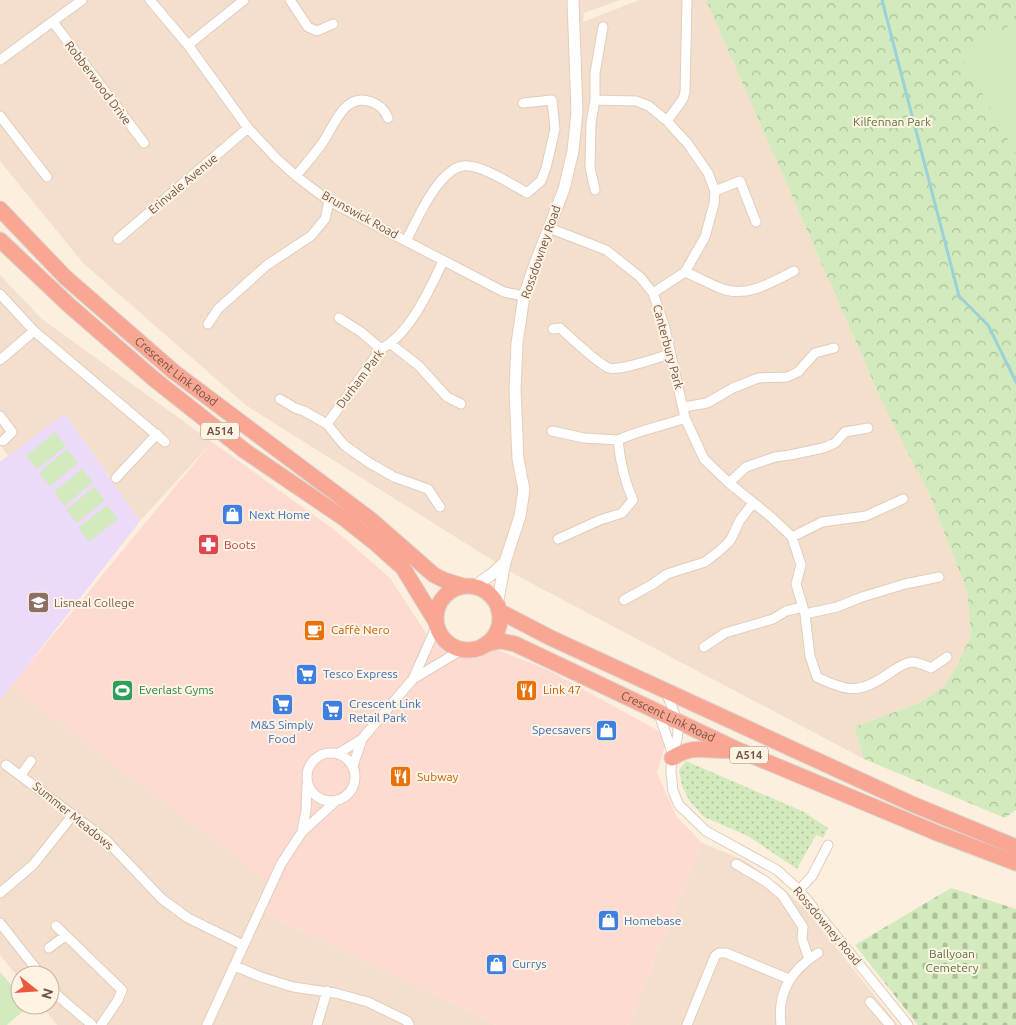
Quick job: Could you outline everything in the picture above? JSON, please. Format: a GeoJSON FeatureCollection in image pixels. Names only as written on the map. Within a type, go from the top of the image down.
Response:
{"type":"FeatureCollection","features":[{"type":"Feature","properties":{"kind":"highway","name":"Crescent Link Road"},"geometry":{"type":"LineString","coordinates":[[0,209],[65,278],[174,372],[370,519],[434,575],[444,580],[487,592],[498,608],[551,638],[912,804],[1016,847]]}},
{"type":"Feature","properties":{"kind":"highway","name":"Crescent Link Road"},"geometry":{"type":"LineString","coordinates":[[0,240],[70,306],[154,379],[245,450],[345,518],[403,568],[447,642],[464,649],[476,649],[486,644],[501,641],[515,644],[736,749],[937,833],[1016,863]]}},
{"type":"Feature","properties":{"kind":"highway"},"geometry":{"type":"LineString","coordinates":[[437,623],[437,611],[441,600],[453,589],[469,586]]}},
{"type":"Feature","properties":{"kind":"highway"},"geometry":{"type":"LineString","coordinates":[[486,644],[498,630],[500,624],[498,608]]}},
{"type":"Feature","properties":{"kind":"highway"},"geometry":{"type":"LineString","coordinates":[[672,755],[698,748],[721,751],[736,749]]}},
{"type":"Feature","properties":{"kind":"street"},"geometry":{"type":"LineString","coordinates":[[0,60],[82,0]]}},
{"type":"Feature","properties":{"kind":"street","name":"Brunswick Road"},"geometry":{"type":"LineString","coordinates":[[150,0],[188,45],[248,128],[296,176],[329,201],[504,292],[524,296]]}},
{"type":"Feature","properties":{"kind":"street"},"geometry":{"type":"LineString","coordinates":[[188,45],[244,0]]}},
{"type":"Feature","properties":{"kind":"street"},"geometry":{"type":"LineString","coordinates":[[290,0],[308,27],[317,31],[333,24]]}},
{"type":"Feature","properties":{"kind":"street","name":"Rossdowney Road"},"geometry":{"type":"LineString","coordinates":[[498,608],[505,562],[520,516],[524,490],[518,459],[515,390],[517,343],[524,296],[564,189],[574,151],[577,112],[573,0]]}},
{"type":"Feature","properties":{"kind":"street"},"geometry":{"type":"LineString","coordinates":[[667,121],[683,99],[685,92],[687,0]]}},
{"type":"Feature","properties":{"kind":"street","name":"Robberwood Drive"},"geometry":{"type":"LineString","coordinates":[[53,22],[144,144]]}},
{"type":"Feature","properties":{"kind":"street"},"geometry":{"type":"LineString","coordinates":[[595,190],[590,167],[591,123],[595,100],[595,73],[603,27]]}},
{"type":"Feature","properties":{"kind":"street"},"geometry":{"type":"LineString","coordinates":[[296,176],[320,147],[346,107],[356,100],[368,100],[380,105],[388,118]]}},
{"type":"Feature","properties":{"kind":"street"},"geometry":{"type":"LineString","coordinates":[[406,240],[433,192],[447,174],[464,166],[484,170],[527,193],[540,181],[546,168],[555,129],[552,100],[523,102]]}},
{"type":"Feature","properties":{"kind":"street"},"geometry":{"type":"LineString","coordinates":[[595,100],[636,101],[649,106],[667,121],[688,144],[708,173],[715,191],[714,204],[705,237],[685,272],[653,293]]}},
{"type":"Feature","properties":{"kind":"street"},"geometry":{"type":"LineString","coordinates":[[0,116],[46,178]]}},
{"type":"Feature","properties":{"kind":"street","name":"Erinvale Avenue"},"geometry":{"type":"LineString","coordinates":[[118,239],[248,128]]}},
{"type":"Feature","properties":{"kind":"street"},"geometry":{"type":"LineString","coordinates":[[715,191],[740,182],[756,222]]}},
{"type":"Feature","properties":{"kind":"street"},"geometry":{"type":"LineString","coordinates":[[208,324],[218,309],[267,265],[311,236],[325,219],[329,201]]}},
{"type":"Feature","properties":{"kind":"street","name":"Canterbury Park"},"geometry":{"type":"LineString","coordinates":[[549,228],[606,250],[640,276],[653,293],[665,328],[684,406],[685,418],[704,459],[792,537]]}},
{"type":"Feature","properties":{"kind":"street","name":"Durham Park"},"geometry":{"type":"LineString","coordinates":[[327,424],[381,349],[391,344],[422,306],[443,261]]}},
{"type":"Feature","properties":{"kind":"street"},"geometry":{"type":"LineString","coordinates":[[685,272],[722,289],[736,292],[763,287],[794,271]]}},
{"type":"Feature","properties":{"kind":"street"},"geometry":{"type":"LineString","coordinates":[[0,294],[34,330],[165,442]]}},
{"type":"Feature","properties":{"kind":"street"},"geometry":{"type":"LineString","coordinates":[[339,318],[361,332],[381,349]]}},
{"type":"Feature","properties":{"kind":"street"},"geometry":{"type":"LineString","coordinates":[[553,329],[560,328],[600,363],[610,368],[629,366],[670,354]]}},
{"type":"Feature","properties":{"kind":"street"},"geometry":{"type":"LineString","coordinates":[[0,360],[34,330]]}},
{"type":"Feature","properties":{"kind":"street"},"geometry":{"type":"LineString","coordinates":[[391,344],[419,366],[447,397],[461,404]]}},
{"type":"Feature","properties":{"kind":"street","name":"Canterbury Park"},"geometry":{"type":"LineString","coordinates":[[684,406],[707,403],[733,388],[758,378],[787,377],[798,372],[815,353],[834,348]]}},
{"type":"Feature","properties":{"kind":"street"},"geometry":{"type":"LineString","coordinates":[[280,399],[327,424],[344,445],[368,462],[394,477],[428,489],[440,507]]}},
{"type":"Feature","properties":{"kind":"street"},"geometry":{"type":"LineString","coordinates":[[0,416],[12,432],[3,441]]}},
{"type":"Feature","properties":{"kind":"street"},"geometry":{"type":"LineString","coordinates":[[552,431],[584,438],[618,440],[639,430],[664,426],[685,418]]}},
{"type":"Feature","properties":{"kind":"street"},"geometry":{"type":"LineString","coordinates":[[729,483],[746,467],[775,457],[790,456],[823,448],[835,443],[845,432],[868,428]]}},
{"type":"Feature","properties":{"kind":"street"},"geometry":{"type":"LineString","coordinates":[[116,478],[157,434]]}},
{"type":"Feature","properties":{"kind":"street"},"geometry":{"type":"LineString","coordinates":[[558,539],[600,520],[622,513],[633,500],[627,487],[620,461],[618,440]]}},
{"type":"Feature","properties":{"kind":"street"},"geometry":{"type":"LineString","coordinates":[[903,499],[866,516],[822,522],[792,537],[801,565],[796,584],[804,611],[810,656],[817,677],[836,686],[859,689],[878,681],[898,667],[913,662],[931,668],[946,657]]}},
{"type":"Feature","properties":{"kind":"street"},"geometry":{"type":"LineString","coordinates":[[624,600],[667,574],[705,562],[730,541],[740,520],[753,503]]}},
{"type":"Feature","properties":{"kind":"street"},"geometry":{"type":"LineString","coordinates":[[469,586],[492,574],[505,562]]}},
{"type":"Feature","properties":{"kind":"street"},"geometry":{"type":"LineString","coordinates":[[704,647],[725,633],[773,619],[786,611],[837,607],[862,597],[906,584],[939,577]]}},
{"type":"Feature","properties":{"kind":"street"},"geometry":{"type":"LineString","coordinates":[[339,754],[362,739],[413,679],[437,623]]}},
{"type":"Feature","properties":{"kind":"street"},"geometry":{"type":"LineString","coordinates":[[413,679],[464,649]]}},
{"type":"Feature","properties":{"kind":"street","name":"Rossdowney Road"},"geometry":{"type":"LineString","coordinates":[[665,690],[678,723],[679,738],[672,755]]}},
{"type":"Feature","properties":{"kind":"street","name":"Rossdowney Road"},"geometry":{"type":"LineString","coordinates":[[659,714],[672,755],[673,791],[679,805],[706,831],[777,870],[799,890],[908,1025]]}},
{"type":"Feature","properties":{"kind":"street"},"geometry":{"type":"LineString","coordinates":[[354,766],[362,739]]}},
{"type":"Feature","properties":{"kind":"street"},"geometry":{"type":"LineString","coordinates":[[207,1025],[281,864],[302,832],[336,801],[348,795],[352,789],[356,774],[354,766],[345,756],[326,753],[312,761],[307,776],[306,811],[302,832]]}},
{"type":"Feature","properties":{"kind":"street","name":"Summer Meadows"},"geometry":{"type":"LineString","coordinates":[[21,775],[32,761]]}},
{"type":"Feature","properties":{"kind":"street","name":"Summer Meadows"},"geometry":{"type":"LineString","coordinates":[[6,765],[105,839],[162,899],[188,918],[244,945]]}},
{"type":"Feature","properties":{"kind":"street"},"geometry":{"type":"LineString","coordinates":[[308,784],[316,797],[322,800],[336,801]]}},
{"type":"Feature","properties":{"kind":"street"},"geometry":{"type":"LineString","coordinates":[[0,893],[33,865],[72,816]]}},
{"type":"Feature","properties":{"kind":"street"},"geometry":{"type":"LineString","coordinates":[[799,890],[812,876],[828,845]]}},
{"type":"Feature","properties":{"kind":"street"},"geometry":{"type":"LineString","coordinates":[[736,864],[765,881],[782,895],[804,926],[802,939],[809,958]]}},
{"type":"Feature","properties":{"kind":"street"},"geometry":{"type":"LineString","coordinates":[[0,923],[32,965]]}},
{"type":"Feature","properties":{"kind":"street"},"geometry":{"type":"LineString","coordinates":[[56,926],[122,990],[118,1000],[101,1025]]}},
{"type":"Feature","properties":{"kind":"street"},"geometry":{"type":"LineString","coordinates":[[49,948],[65,936]]}},
{"type":"Feature","properties":{"kind":"street"},"geometry":{"type":"LineString","coordinates":[[687,1025],[715,956],[719,953],[726,953],[789,979]]}},
{"type":"Feature","properties":{"kind":"street"},"geometry":{"type":"LineString","coordinates":[[782,1025],[781,1000],[789,979],[809,958],[818,953]]}},
{"type":"Feature","properties":{"kind":"street"},"geometry":{"type":"LineString","coordinates":[[235,966],[293,987],[327,991],[368,1002],[407,1021],[409,1025]]}},
{"type":"Feature","properties":{"kind":"street"},"geometry":{"type":"LineString","coordinates":[[317,1025],[327,991]]}},
{"type":"Feature","properties":{"kind":"street"},"geometry":{"type":"LineString","coordinates":[[60,998],[92,1025]]}},
{"type":"Feature","properties":{"kind":"street"},"geometry":{"type":"LineString","coordinates":[[870,1002],[890,1025]]}},
{"type":"Feature","properties":{"kind":"shaded area"},"geometry":{"type":"Polygon","coordinates":[[[0,0],[620,0],[584,13],[583,22],[639,0],[706,0],[883,404],[930,496],[967,591],[971,635],[945,687],[919,703],[854,727],[864,759],[516,575],[247,406],[83,263],[0,161],[0,0]]]}},
{"type":"Feature","properties":{"kind":"shaded area"},"geometry":{"type":"Polygon","coordinates":[[[0,275],[42,319],[212,442],[140,521],[68,417],[8,456],[0,445],[0,275]]]}},
{"type":"Feature","properties":{"kind":"shaded area","name":"Lisneal College"},"geometry":{"type":"Polygon","coordinates":[[[65,413],[140,521],[0,701],[0,462],[65,413]]]}},
{"type":"Feature","properties":{"kind":"shaded area","name":"Crescent Link Retail Park"},"geometry":{"type":"Polygon","coordinates":[[[212,442],[336,531],[390,578],[426,633],[458,657],[498,650],[546,669],[668,736],[657,773],[677,817],[702,843],[628,1025],[497,1025],[258,909],[270,883],[11,686],[212,442]]]}},
{"type":"Feature","properties":{"kind":"shaded area"},"geometry":{"type":"Polygon","coordinates":[[[11,686],[271,883],[258,909],[497,1025],[57,1025],[49,1015],[60,1015],[60,965],[10,965],[10,968],[0,955],[0,701],[11,686]]]}},
{"type":"Feature","properties":{"kind":"shaded area"},"geometry":{"type":"Polygon","coordinates":[[[702,843],[744,860],[783,888],[808,912],[898,1025],[628,1025],[702,843]]]}},
{"type":"Feature","properties":{"kind":"green space","name":"Kilfennan Park"},"geometry":{"type":"Polygon","coordinates":[[[706,0],[1016,0],[1016,810],[1005,818],[864,759],[854,727],[919,703],[945,686],[971,635],[967,591],[930,496],[883,404],[706,0]]]}},
{"type":"Feature","properties":{"kind":"green space"},"geometry":{"type":"Polygon","coordinates":[[[1016,22],[1016,154],[960,54],[1016,22]]]}},
{"type":"Feature","properties":{"kind":"green space"},"geometry":{"type":"Polygon","coordinates":[[[55,432],[66,446],[37,469],[26,456],[55,432]]]}},
{"type":"Feature","properties":{"kind":"green space"},"geometry":{"type":"Polygon","coordinates":[[[67,449],[78,463],[50,486],[39,473],[67,449]]]}},
{"type":"Feature","properties":{"kind":"green space"},"geometry":{"type":"Polygon","coordinates":[[[82,469],[93,482],[65,506],[54,492],[82,469]]]}},
{"type":"Feature","properties":{"kind":"green space"},"geometry":{"type":"Polygon","coordinates":[[[94,487],[105,500],[77,523],[66,510],[94,487]]]}},
{"type":"Feature","properties":{"kind":"green space"},"geometry":{"type":"Polygon","coordinates":[[[107,505],[118,519],[89,542],[78,528],[107,505]]]}},
{"type":"Feature","properties":{"kind":"green space"},"geometry":{"type":"Polygon","coordinates":[[[686,761],[804,812],[828,828],[823,838],[816,835],[797,869],[748,836],[704,817],[689,800],[682,786],[679,770],[686,761]]]}},
{"type":"Feature","properties":{"kind":"green space","name":"Ballyoan Cemetery"},"geometry":{"type":"Polygon","coordinates":[[[951,888],[1016,909],[1016,1025],[918,1025],[855,945],[951,888]]]}},
{"type":"Feature","properties":{"kind":"green space"},"geometry":{"type":"Polygon","coordinates":[[[0,972],[10,984],[10,1015],[19,1015],[7,1025],[0,1025],[0,972]]]}},
{"type":"Feature","properties":{"kind":"waterway"},"geometry":{"type":"LineString","coordinates":[[882,0],[959,296],[988,325],[1016,382]]}},
{"type":"Feature","properties":{"kind":"place","name":"Next Home"},"geometry":{"type":"Point","coordinates":[233,515]}},
{"type":"Feature","properties":{"kind":"place","name":"Boots"},"geometry":{"type":"Point","coordinates":[208,545]}},
{"type":"Feature","properties":{"kind":"place","name":"Lisneal College"},"geometry":{"type":"Point","coordinates":[38,603]}},
{"type":"Feature","properties":{"kind":"place","name":"Caffè Nero"},"geometry":{"type":"Point","coordinates":[315,630]}},
{"type":"Feature","properties":{"kind":"place","name":"Tesco Express"},"geometry":{"type":"Point","coordinates":[307,674]}},
{"type":"Feature","properties":{"kind":"place","name":"Everlast Gyms"},"geometry":{"type":"Point","coordinates":[123,690]}},
{"type":"Feature","properties":{"kind":"place","name":"Link 47"},"geometry":{"type":"Point","coordinates":[527,690]}},
{"type":"Feature","properties":{"kind":"place","name":"M&S Simply Food"},"geometry":{"type":"Point","coordinates":[282,704]}},
{"type":"Feature","properties":{"kind":"place","name":"Crescent Link Retail Park"},"geometry":{"type":"Point","coordinates":[333,711]}},
{"type":"Feature","properties":{"kind":"place","name":"Specsavers"},"geometry":{"type":"Point","coordinates":[607,730]}},
{"type":"Feature","properties":{"kind":"place","name":"Subway"},"geometry":{"type":"Point","coordinates":[401,777]}},
{"type":"Feature","properties":{"kind":"place","name":"Homebase"},"geometry":{"type":"Point","coordinates":[608,921]}},
{"type":"Feature","properties":{"kind":"place","name":"Currys"},"geometry":{"type":"Point","coordinates":[496,964]}}]}
